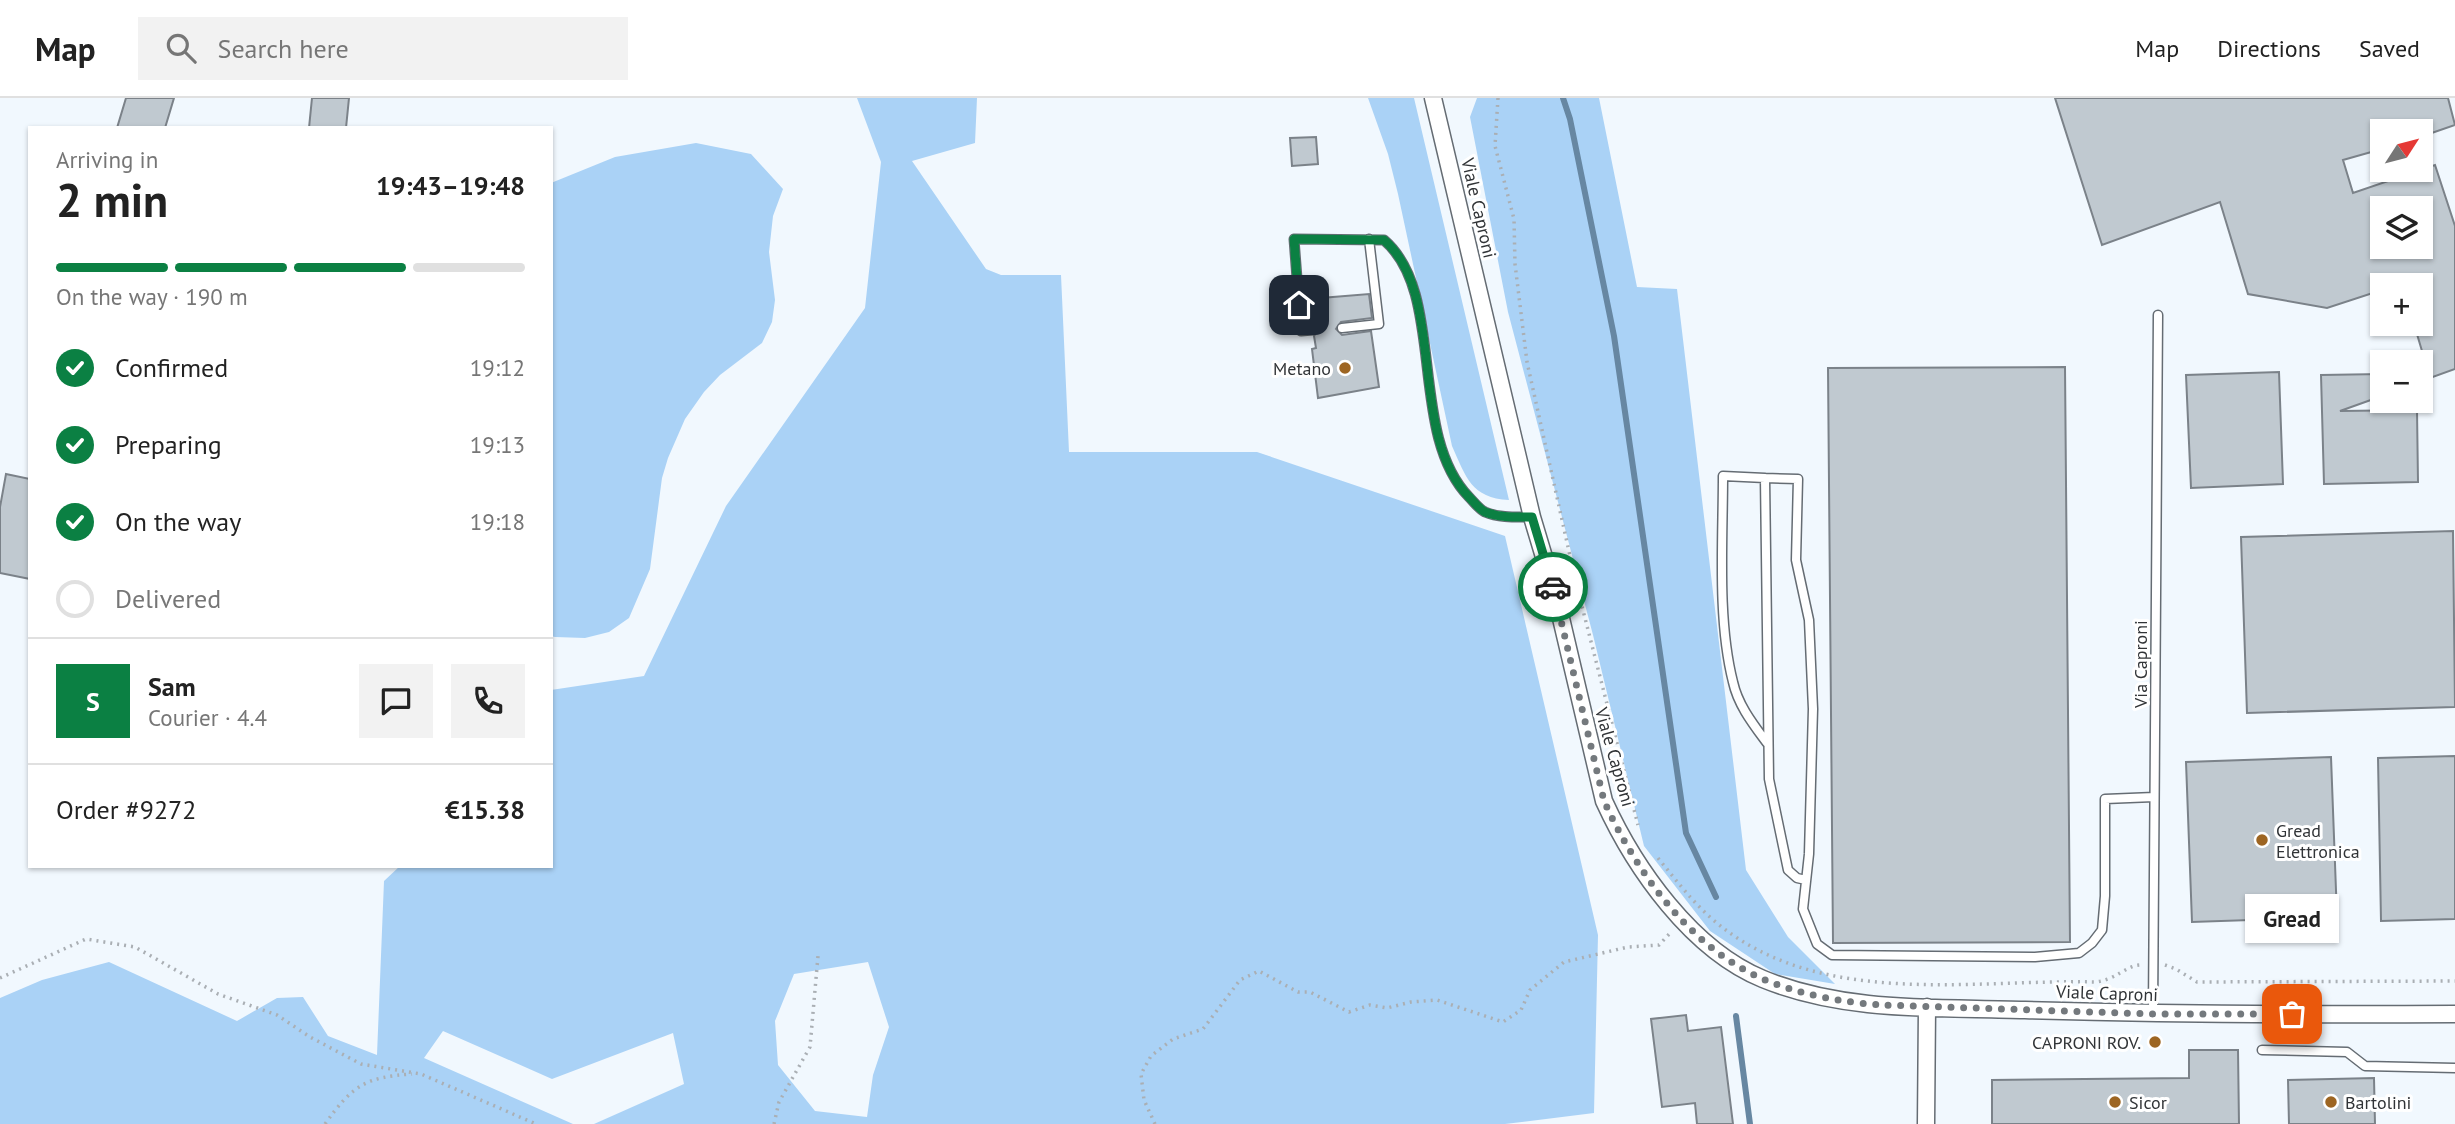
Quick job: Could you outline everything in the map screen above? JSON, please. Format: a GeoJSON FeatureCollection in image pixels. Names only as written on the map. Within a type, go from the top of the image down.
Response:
{"type":"FeatureCollection","features":[{"type":"Feature","properties":{"kind":"street","name":"Viale Caproni"},"geometry":{"type":"LineString","coordinates":[[1433,98],[1532,517],[1556,597],[1604,801],[1654,889],[1681,919],[1725,956],[1762,979],[1847,1003],[2153,1014],[2455,1014]]}},
{"type":"Feature","properties":{"kind":"street"},"geometry":{"type":"LineString","coordinates":[[1926,1124],[1927,1007]]}},
{"type":"Feature","properties":{"kind":"lane"},"geometry":{"type":"LineString","coordinates":[[1313,330],[1301,331],[1294,239],[1384,240],[1398,252],[1407,272],[1420,326],[1436,431],[1450,474],[1482,511],[1502,517],[1532,517]]}},
{"type":"Feature","properties":{"kind":"lane"},"geometry":{"type":"LineString","coordinates":[[1342,328],[1379,324],[1369,239]]}},
{"type":"Feature","properties":{"kind":"lane","name":"Via Caproni"},"geometry":{"type":"LineString","coordinates":[[2153,1014],[2158,315]]}},
{"type":"Feature","properties":{"kind":"lane"},"geometry":{"type":"LineString","coordinates":[[1767,743],[1748,717],[1733,682],[1723,607],[1723,476],[1798,479],[1796,560],[1809,620],[1812,709],[1803,909],[1817,944],[1832,955],[2035,957],[2079,953],[2092,943],[2102,930],[2105,896],[2105,799],[2154,797]]}},
{"type":"Feature","properties":{"kind":"lane"},"geometry":{"type":"LineString","coordinates":[[1765,478],[1769,779],[1788,870],[1797,878],[1806,880]]}},
{"type":"Feature","properties":{"kind":"lane"},"geometry":{"type":"LineString","coordinates":[[2262,1050],[2347,1052],[2365,1066],[2455,1068]]}},
{"type":"Feature","properties":{"kind":"path"},"geometry":{"type":"LineString","coordinates":[[1498,98],[1495,146],[1514,219],[1515,264],[1527,362],[1599,677],[1638,825],[1643,835]]}},
{"type":"Feature","properties":{"kind":"path"},"geometry":{"type":"LineString","coordinates":[[1655,853],[1692,899],[1713,919],[1744,940],[1808,971],[1856,980],[1898,982],[2095,982],[2108,981],[2134,965],[2143,965]]}},
{"type":"Feature","properties":{"kind":"path"},"geometry":{"type":"LineString","coordinates":[[1155,1124],[1144,1100],[1141,1074],[1151,1056],[1173,1039],[1203,1029],[1240,980],[1259,971],[1298,992],[1310,992],[1349,1012],[1370,1005],[1387,1009],[1411,1002],[1437,1000],[1503,1022],[1521,1010],[1530,990],[1564,962],[1628,947],[1659,945],[1681,919]]}},
{"type":"Feature","properties":{"kind":"path"},"geometry":{"type":"LineString","coordinates":[[0,978],[86,939],[135,947],[218,994],[277,1015],[310,1037],[360,1063],[421,1074],[536,1124]]}},
{"type":"Feature","properties":{"kind":"path"},"geometry":{"type":"LineString","coordinates":[[774,1124],[779,1102],[810,1047],[818,956]]}},
{"type":"Feature","properties":{"kind":"path"},"geometry":{"type":"LineString","coordinates":[[2163,965],[2176,969],[2197,982],[2455,981]]}},
{"type":"Feature","properties":{"kind":"path"},"geometry":{"type":"LineString","coordinates":[[325,1124],[346,1095],[382,1076],[421,1074]]}},
{"type":"Feature","properties":{"kind":"shaded area"},"geometry":{"type":"Polygon","coordinates":[[[857,98],[977,98],[975,143],[912,161],[986,269],[1001,275],[1061,275],[1069,452],[1257,452],[1505,536],[1598,935],[1594,1113],[1505,1124],[594,1124],[684,1084],[673,1033],[552,1079],[443,1031],[424,1058],[573,1124],[0,1124],[0,998],[42,980],[109,962],[237,1021],[277,998],[303,997],[328,1036],[377,1055],[384,881],[398,868],[553,868],[553,690],[644,676],[726,506],[865,308],[881,162],[857,98]],[[868,962],[794,974],[775,1021],[778,1065],[815,1111],[867,1117],[873,1075],[889,1027],[868,962]]]}},
{"type":"Feature","properties":{"kind":"shaded area"},"geometry":{"type":"Polygon","coordinates":[[[1368,98],[1414,98],[1509,500],[1486,495],[1471,484],[1452,446],[1398,194],[1388,154],[1368,98]]]}},
{"type":"Feature","properties":{"kind":"shaded area"},"geometry":{"type":"Polygon","coordinates":[[[1477,98],[1599,98],[1637,287],[1677,289],[1746,870],[1788,937],[1835,984],[1775,974],[1710,931],[1644,846],[1593,635],[1508,312],[1470,117],[1477,98]]]}},
{"type":"Feature","properties":{"kind":"shaded area"},"geometry":{"type":"Polygon","coordinates":[[[696,143],[751,154],[783,189],[773,216],[769,252],[775,300],[772,322],[762,343],[720,375],[685,419],[662,478],[650,569],[629,618],[609,632],[585,638],[555,637],[553,182],[615,157],[696,143]]]}},
{"type":"Feature","properties":{"kind":"building"},"geometry":{"type":"Polygon","coordinates":[[[126,98],[174,98],[166,126],[118,126],[126,98]]]}},
{"type":"Feature","properties":{"kind":"building"},"geometry":{"type":"Polygon","coordinates":[[[312,98],[349,98],[346,126],[309,126],[312,98]]]}},
{"type":"Feature","properties":{"kind":"building"},"geometry":{"type":"Polygon","coordinates":[[[2055,98],[2448,98],[2455,125],[2433,133],[2433,119],[2370,119],[2370,152],[2343,160],[2353,193],[2385,182],[2433,182],[2435,165],[2455,226],[2455,369],[2433,377],[2433,350],[2422,350],[2418,336],[2433,336],[2433,273],[2370,273],[2370,294],[2327,308],[2248,294],[2220,202],[2102,245],[2055,98]]]}},
{"type":"Feature","properties":{"kind":"building"},"geometry":{"type":"Polygon","coordinates":[[[1316,137],[1318,164],[1292,166],[1290,138],[1316,137]]]}},
{"type":"Feature","properties":{"kind":"building"},"geometry":{"type":"Polygon","coordinates":[[[1369,294],[1372,318],[1341,322],[1336,329],[1342,335],[1371,331],[1379,387],[1318,398],[1312,349],[1316,348],[1314,336],[1319,329],[1312,323],[1309,299],[1369,294]]]}},
{"type":"Feature","properties":{"kind":"building"},"geometry":{"type":"Polygon","coordinates":[[[2065,367],[2070,942],[1833,943],[1828,368],[2065,367]]]}},
{"type":"Feature","properties":{"kind":"building"},"geometry":{"type":"Polygon","coordinates":[[[2279,372],[2283,484],[2191,488],[2186,375],[2279,372]]]}},
{"type":"Feature","properties":{"kind":"building"},"geometry":{"type":"Polygon","coordinates":[[[2370,374],[2370,400],[2340,411],[2417,413],[2418,482],[2324,484],[2321,375],[2370,374]]]}},
{"type":"Feature","properties":{"kind":"building"},"geometry":{"type":"Polygon","coordinates":[[[6,474],[28,479],[28,579],[0,573],[0,507],[6,474]]]}},
{"type":"Feature","properties":{"kind":"building"},"geometry":{"type":"Polygon","coordinates":[[[2453,531],[2455,707],[2247,713],[2241,537],[2453,531]]]}},
{"type":"Feature","properties":{"kind":"building"},"geometry":{"type":"Polygon","coordinates":[[[2455,756],[2455,919],[2381,921],[2378,758],[2455,756]]]}},
{"type":"Feature","properties":{"kind":"building","name":"Gread Elettronica"},"geometry":{"type":"Polygon","coordinates":[[[2331,757],[2337,917],[2192,922],[2186,762],[2331,757]]]}},
{"type":"Feature","properties":{"kind":"building"},"geometry":{"type":"Polygon","coordinates":[[[1686,1015],[1688,1031],[1721,1027],[1733,1124],[1697,1124],[1695,1103],[1662,1107],[1651,1019],[1686,1015]]]}},
{"type":"Feature","properties":{"kind":"building","name":"Sicor"},"geometry":{"type":"Polygon","coordinates":[[[2189,1050],[2238,1050],[2239,1124],[1992,1124],[1992,1080],[2189,1078],[2189,1050]]]}},
{"type":"Feature","properties":{"kind":"building","name":"Bartolini"},"geometry":{"type":"Polygon","coordinates":[[[2374,1078],[2375,1124],[2289,1124],[2288,1080],[2374,1078]]]}},
{"type":"Feature","properties":{"kind":"waterway"},"geometry":{"type":"LineString","coordinates":[[1563,98],[1570,119],[1614,336],[1686,833],[1716,897]]}},
{"type":"Feature","properties":{"kind":"waterway"},"geometry":{"type":"LineString","coordinates":[[1736,1016],[1750,1124]]}},
{"type":"Feature","properties":{"kind":"way so far"},"geometry":{"type":"LineString","coordinates":[[1553,587],[1604,801],[1615,824],[1654,889],[1681,919],[1725,956],[1762,979],[1847,1003],[2153,1014],[2292,1014]]}},
{"type":"Feature","properties":{"kind":"place","name":"Metano"},"geometry":{"type":"Point","coordinates":[1345,368]}},
{"type":"Feature","properties":{"kind":"place","name":"Gread Elettronica"},"geometry":{"type":"Point","coordinates":[2262,840]}},
{"type":"Feature","properties":{"kind":"place","name":"Gread"},"geometry":{"type":"Point","coordinates":[2292,1014]}},
{"type":"Feature","properties":{"kind":"place","name":"CAPRONI ROV."},"geometry":{"type":"Point","coordinates":[2155,1042]}},
{"type":"Feature","properties":{"kind":"place","name":"Sicor"},"geometry":{"type":"Point","coordinates":[2115,1102]}},
{"type":"Feature","properties":{"kind":"place","name":"Bartolini"},"geometry":{"type":"Point","coordinates":[2331,1102]}},
{"type":"Feature","properties":{"kind":"route"},"geometry":{"type":"LineString","coordinates":[[1299,305],[1294,239],[1384,240],[1398,252],[1407,272],[1418,314],[1436,431],[1450,474],[1482,511],[1502,517],[1532,517],[1553,587]]}}]}
